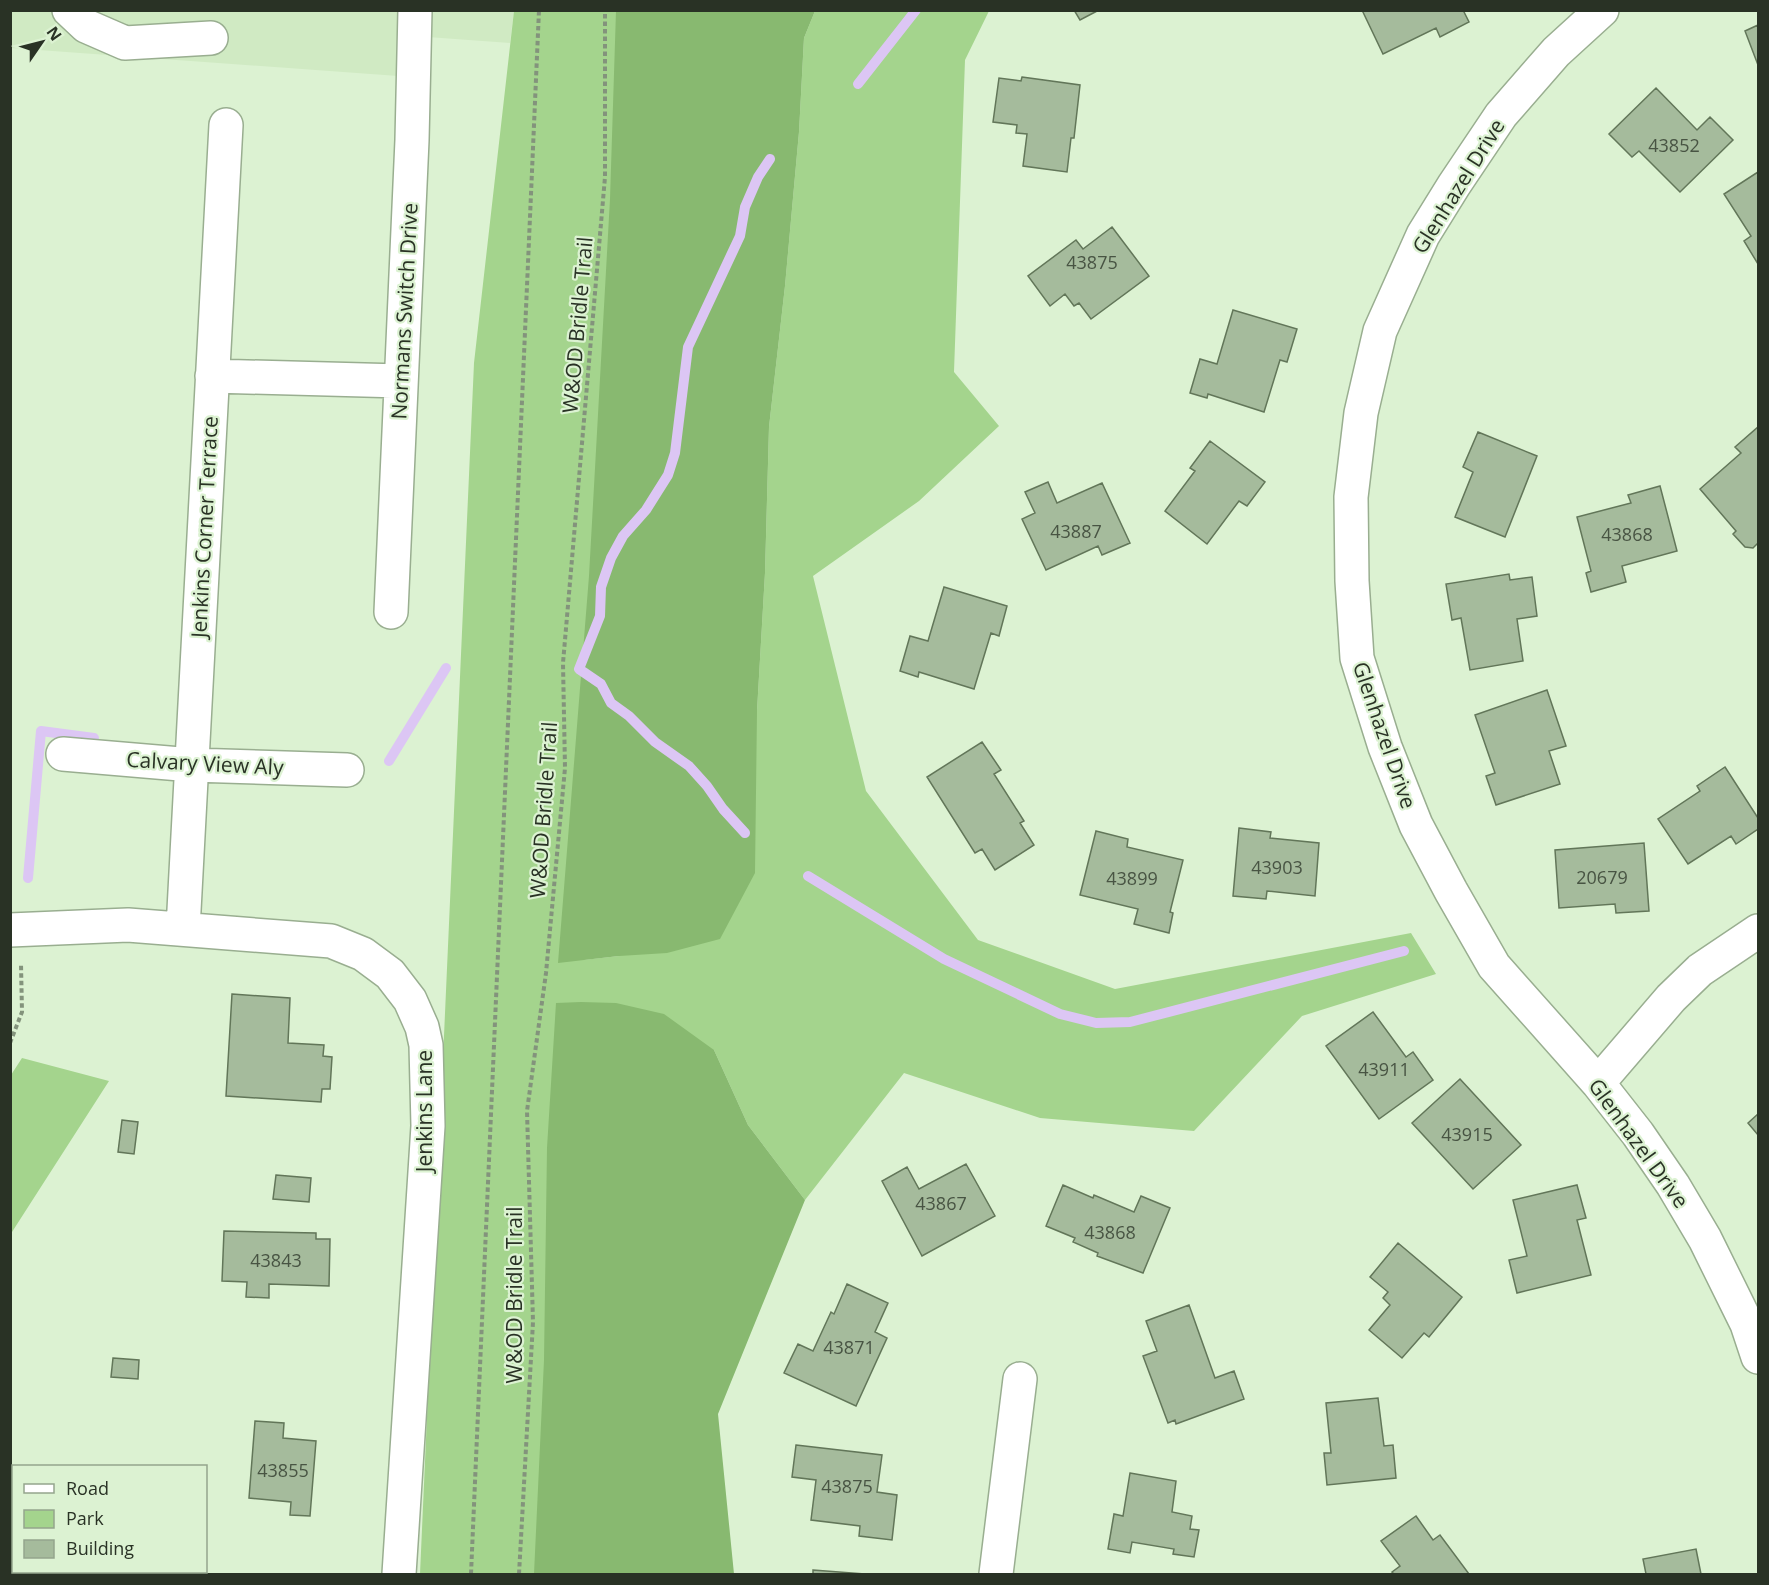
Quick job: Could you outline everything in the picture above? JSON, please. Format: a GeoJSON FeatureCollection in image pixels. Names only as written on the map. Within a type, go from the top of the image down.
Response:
{"type":"FeatureCollection","features":[{"type":"Feature","properties":{"kind":"street"},"geometry":{"type":"LineString","coordinates":[[69,10],[86,26],[125,43],[211,38]]}},
{"type":"Feature","properties":{"kind":"street","name":"Normans Switch Drive"},"geometry":{"type":"LineString","coordinates":[[391,612],[415,10]]}},
{"type":"Feature","properties":{"kind":"street","name":"Glenhazel Drive"},"geometry":{"type":"LineString","coordinates":[[1602,10],[1556,51],[1501,115],[1423,235],[1380,331],[1361,413],[1351,497],[1352,581],[1357,658],[1385,747],[1416,825],[1450,891],[1494,966],[1598,1083],[1638,1134],[1673,1185],[1705,1239],[1747,1324],[1758,1358]]}},
{"type":"Feature","properties":{"kind":"street","name":"Jenkins Corner Terrace"},"geometry":{"type":"LineString","coordinates":[[183,929],[226,125]]}},
{"type":"Feature","properties":{"kind":"street"},"geometry":{"type":"LineString","coordinates":[[212,376],[401,381]]}},
{"type":"Feature","properties":{"kind":"street","name":"Calvary View Aly"},"geometry":{"type":"LineString","coordinates":[[63,754],[192,765],[347,770]]}},
{"type":"Feature","properties":{"kind":"street","name":"Jenkins Lane"},"geometry":{"type":"LineString","coordinates":[[15,931],[128,925],[331,941],[363,954],[390,974],[410,1000],[422,1027],[426,1046],[428,1126],[399,1575]]}},
{"type":"Feature","properties":{"kind":"street"},"geometry":{"type":"LineString","coordinates":[[1598,1083],[1671,998],[1700,970],[1758,931]]}},
{"type":"Feature","properties":{"kind":"street"},"geometry":{"type":"LineString","coordinates":[[996,1575],[1020,1379]]}},
{"type":"Feature","properties":{"kind":"path"},"geometry":{"type":"LineString","coordinates":[[471,1575],[539,10]]}},
{"type":"Feature","properties":{"kind":"path","name":"W&OD Bridle Trail"},"geometry":{"type":"LineString","coordinates":[[519,1575],[533,1322],[527,1111],[546,973],[565,768],[563,663],[605,177],[605,10]]}},
{"type":"Feature","properties":{"kind":"path"},"geometry":{"type":"LineString","coordinates":[[10,1043],[22,1012],[15,931]]}},
{"type":"Feature","properties":{"kind":"shaded area"},"geometry":{"type":"Polygon","coordinates":[[[10,11],[514,11],[510,43],[400,35],[398,76],[11,48],[10,11]]]}},
{"type":"Feature","properties":{"kind":"green space"},"geometry":{"type":"Polygon","coordinates":[[[514,11],[645,11],[583,960],[619,956],[757,711],[765,573],[769,427],[799,132],[804,38],[815,11],[989,11],[965,60],[954,372],[999,426],[919,501],[813,576],[866,791],[978,940],[1115,989],[1411,933],[1436,974],[1302,1016],[1194,1131],[1040,1118],[904,1073],[805,1200],[748,1125],[714,1050],[554,1574],[420,1574],[474,363],[514,11]]]}},
{"type":"Feature","properties":{"kind":"green space"},"geometry":{"type":"Polygon","coordinates":[[[616,11],[815,11],[804,38],[799,132],[769,427],[765,573],[757,711],[755,873],[720,939],[667,953],[558,963],[589,576],[610,199],[616,11]]]}},
{"type":"Feature","properties":{"kind":"green space"},"geometry":{"type":"Polygon","coordinates":[[[556,1003],[616,1003],[664,1014],[714,1050],[748,1125],[805,1200],[718,1414],[734,1574],[534,1574],[544,1360],[547,1148],[556,1003]]]}},
{"type":"Feature","properties":{"kind":"green space"},"geometry":{"type":"Polygon","coordinates":[[[22,1058],[109,1081],[12,1232],[10,1231],[11,1075],[22,1058]]]}},
{"type":"Feature","properties":{"kind":"building"},"geometry":{"type":"Polygon","coordinates":[[[1074,10],[1099,10],[1080,20],[1074,10]]]}},
{"type":"Feature","properties":{"kind":"building"},"geometry":{"type":"Polygon","coordinates":[[[1362,10],[1463,10],[1469,22],[1440,37],[1436,28],[1383,54],[1362,10]]]}},
{"type":"Feature","properties":{"kind":"building"},"geometry":{"type":"Polygon","coordinates":[[[1758,25],[1758,65],[1745,31],[1758,25]]]}},
{"type":"Feature","properties":{"kind":"building"},"geometry":{"type":"Polygon","coordinates":[[[1022,77],[1080,85],[1074,138],[1071,138],[1067,172],[1023,166],[1027,134],[1016,133],[1017,125],[993,122],[999,78],[1021,81],[1022,77]]]}},
{"type":"Feature","properties":{"kind":"building"},"geometry":{"type":"Polygon","coordinates":[[[1656,88],[1697,130],[1710,117],[1733,140],[1680,192],[1639,151],[1632,157],[1609,134],[1656,88]]]}},
{"type":"Feature","properties":{"kind":"building"},"geometry":{"type":"Polygon","coordinates":[[[1758,172],[1758,264],[1744,241],[1751,236],[1724,194],[1758,172]]]}},
{"type":"Feature","properties":{"kind":"building"},"geometry":{"type":"Polygon","coordinates":[[[1112,227],[1149,276],[1091,319],[1079,303],[1074,306],[1065,294],[1050,306],[1028,276],[1076,240],[1083,249],[1112,227]]]}},
{"type":"Feature","properties":{"kind":"building"},"geometry":{"type":"Polygon","coordinates":[[[1233,310],[1297,329],[1287,362],[1280,360],[1264,412],[1208,394],[1207,398],[1190,393],[1200,359],[1217,364],[1233,310]]]}},
{"type":"Feature","properties":{"kind":"building"},"geometry":{"type":"Polygon","coordinates":[[[1758,427],[1758,543],[1753,548],[1745,547],[1733,534],[1736,531],[1700,489],[1741,453],[1735,447],[1758,427]]]}},
{"type":"Feature","properties":{"kind":"building"},"geometry":{"type":"Polygon","coordinates":[[[1478,432],[1537,456],[1505,537],[1455,517],[1473,472],[1463,467],[1478,432]]]}},
{"type":"Feature","properties":{"kind":"building"},"geometry":{"type":"Polygon","coordinates":[[[1210,441],[1265,482],[1247,506],[1239,501],[1207,544],[1165,511],[1195,471],[1190,468],[1210,441]]]}},
{"type":"Feature","properties":{"kind":"building"},"geometry":{"type":"Polygon","coordinates":[[[1048,482],[1057,503],[1102,483],[1130,543],[1102,555],[1098,546],[1046,570],[1022,519],[1035,513],[1025,492],[1048,482]]]}},
{"type":"Feature","properties":{"kind":"building"},"geometry":{"type":"Polygon","coordinates":[[[1660,486],[1677,551],[1622,566],[1626,582],[1591,592],[1586,573],[1591,571],[1577,517],[1631,503],[1628,495],[1660,486]]]}},
{"type":"Feature","properties":{"kind":"building"},"geometry":{"type":"Polygon","coordinates":[[[1509,574],[1510,580],[1532,577],[1537,616],[1517,619],[1523,661],[1470,670],[1461,618],[1452,620],[1446,584],[1509,574]]]}},
{"type":"Feature","properties":{"kind":"building"},"geometry":{"type":"Polygon","coordinates":[[[944,587],[1007,606],[999,636],[991,633],[974,689],[919,672],[918,677],[900,671],[910,636],[928,641],[944,587]]]}},
{"type":"Feature","properties":{"kind":"building"},"geometry":{"type":"Polygon","coordinates":[[[1547,690],[1566,746],[1549,751],[1560,784],[1496,805],[1486,776],[1495,773],[1475,715],[1547,690]]]}},
{"type":"Feature","properties":{"kind":"building"},"geometry":{"type":"Polygon","coordinates":[[[982,742],[1001,770],[994,774],[1024,821],[1020,823],[1034,845],[995,870],[982,849],[975,853],[927,777],[982,742]]]}},
{"type":"Feature","properties":{"kind":"building"},"geometry":{"type":"Polygon","coordinates":[[[1725,767],[1758,818],[1758,829],[1736,844],[1731,836],[1688,864],[1658,819],[1700,791],[1697,786],[1725,767]]]}},
{"type":"Feature","properties":{"kind":"building"},"geometry":{"type":"Polygon","coordinates":[[[1239,828],[1271,832],[1270,838],[1319,843],[1315,896],[1267,891],[1266,899],[1233,896],[1239,828]]]}},
{"type":"Feature","properties":{"kind":"building"},"geometry":{"type":"Polygon","coordinates":[[[1096,831],[1128,839],[1127,847],[1183,860],[1170,912],[1173,913],[1169,933],[1134,924],[1138,909],[1080,895],[1096,831]]]}},
{"type":"Feature","properties":{"kind":"building"},"geometry":{"type":"Polygon","coordinates":[[[1644,843],[1649,911],[1616,913],[1615,904],[1559,908],[1555,850],[1644,843]]]}},
{"type":"Feature","properties":{"kind":"building"},"geometry":{"type":"Polygon","coordinates":[[[232,994],[290,998],[288,1043],[324,1045],[323,1056],[332,1057],[330,1089],[322,1089],[321,1102],[226,1096],[232,994]]]}},
{"type":"Feature","properties":{"kind":"building"},"geometry":{"type":"Polygon","coordinates":[[[1373,1012],[1406,1057],[1413,1052],[1433,1080],[1379,1119],[1326,1046],[1373,1012]]]}},
{"type":"Feature","properties":{"kind":"building"},"geometry":{"type":"Polygon","coordinates":[[[1460,1079],[1521,1145],[1473,1189],[1412,1123],[1460,1079]]]}},
{"type":"Feature","properties":{"kind":"building"},"geometry":{"type":"Polygon","coordinates":[[[1758,1114],[1758,1135],[1748,1123],[1758,1114]]]}},
{"type":"Feature","properties":{"kind":"building"},"geometry":{"type":"Polygon","coordinates":[[[122,1120],[138,1122],[134,1154],[118,1152],[122,1120]]]}},
{"type":"Feature","properties":{"kind":"building"},"geometry":{"type":"Polygon","coordinates":[[[966,1164],[995,1216],[922,1256],[882,1181],[907,1167],[919,1189],[966,1164]]]}},
{"type":"Feature","properties":{"kind":"building"},"geometry":{"type":"Polygon","coordinates":[[[276,1175],[311,1178],[309,1202],[273,1199],[276,1175]]]}},
{"type":"Feature","properties":{"kind":"building"},"geometry":{"type":"Polygon","coordinates":[[[1063,1185],[1134,1212],[1141,1196],[1170,1208],[1143,1273],[1097,1256],[1098,1253],[1073,1242],[1075,1238],[1046,1226],[1063,1185]]]}},
{"type":"Feature","properties":{"kind":"building"},"geometry":{"type":"Polygon","coordinates":[[[1577,1185],[1586,1218],[1577,1220],[1591,1275],[1517,1293],[1509,1260],[1527,1256],[1513,1200],[1577,1185]]]}},
{"type":"Feature","properties":{"kind":"building"},"geometry":{"type":"Polygon","coordinates":[[[224,1231],[316,1233],[316,1239],[330,1239],[329,1286],[269,1284],[269,1298],[246,1297],[247,1282],[222,1281],[224,1231]]]}},
{"type":"Feature","properties":{"kind":"building"},"geometry":{"type":"Polygon","coordinates":[[[1398,1243],[1462,1297],[1429,1337],[1424,1333],[1402,1358],[1369,1330],[1390,1305],[1383,1298],[1388,1292],[1370,1277],[1398,1243]]]}},
{"type":"Feature","properties":{"kind":"building"},"geometry":{"type":"Polygon","coordinates":[[[847,1284],[888,1303],[875,1332],[887,1338],[856,1406],[784,1373],[798,1344],[813,1351],[831,1312],[834,1314],[847,1284]]]}},
{"type":"Feature","properties":{"kind":"building"},"geometry":{"type":"Polygon","coordinates":[[[1189,1305],[1215,1378],[1234,1371],[1244,1399],[1176,1424],[1175,1420],[1168,1423],[1143,1356],[1157,1351],[1146,1321],[1189,1305]]]}},
{"type":"Feature","properties":{"kind":"building"},"geometry":{"type":"Polygon","coordinates":[[[113,1358],[139,1360],[138,1379],[111,1377],[113,1358]]]}},
{"type":"Feature","properties":{"kind":"building"},"geometry":{"type":"Polygon","coordinates":[[[1378,1398],[1384,1446],[1393,1445],[1396,1478],[1327,1485],[1324,1453],[1331,1453],[1326,1403],[1378,1398]]]}},
{"type":"Feature","properties":{"kind":"building"},"geometry":{"type":"Polygon","coordinates":[[[255,1421],[284,1423],[283,1438],[316,1441],[310,1516],[290,1515],[291,1502],[249,1498],[255,1421]]]}},
{"type":"Feature","properties":{"kind":"building"},"geometry":{"type":"Polygon","coordinates":[[[796,1445],[882,1455],[877,1492],[897,1495],[892,1540],[859,1536],[860,1526],[811,1520],[816,1480],[792,1477],[796,1445]]]}},
{"type":"Feature","properties":{"kind":"building"},"geometry":{"type":"Polygon","coordinates":[[[1130,1473],[1176,1481],[1172,1512],[1192,1516],[1190,1529],[1199,1530],[1194,1557],[1173,1554],[1174,1549],[1132,1542],[1130,1553],[1108,1549],[1114,1514],[1123,1516],[1130,1473]]]}},
{"type":"Feature","properties":{"kind":"building"},"geometry":{"type":"Polygon","coordinates":[[[1416,1516],[1433,1540],[1440,1535],[1469,1574],[1394,1574],[1392,1572],[1400,1566],[1381,1541],[1416,1516]]]}},
{"type":"Feature","properties":{"kind":"building"},"geometry":{"type":"Polygon","coordinates":[[[10,1544],[12,1544],[12,1573],[15,1574],[10,1574],[10,1544]]]}},
{"type":"Feature","properties":{"kind":"building"},"geometry":{"type":"Polygon","coordinates":[[[1696,1549],[1701,1574],[1646,1574],[1643,1559],[1696,1549]]]}},
{"type":"Feature","properties":{"kind":"building"},"geometry":{"type":"Polygon","coordinates":[[[813,1570],[865,1574],[813,1574],[813,1570]]]}},
{"type":"Feature","properties":{"kind":"waterway"},"geometry":{"type":"LineString","coordinates":[[858,84],[916,10]]}},
{"type":"Feature","properties":{"kind":"waterway"},"geometry":{"type":"LineString","coordinates":[[745,833],[689,766],[655,742],[629,716],[611,703],[601,684],[579,669],[600,616],[601,587],[611,558],[623,536],[646,510],[668,475],[675,453],[688,347],[740,236],[745,207],[758,177],[770,159]]}},
{"type":"Feature","properties":{"kind":"waterway"},"geometry":{"type":"LineString","coordinates":[[389,761],[446,668]]}},
{"type":"Feature","properties":{"kind":"waterway"},"geometry":{"type":"LineString","coordinates":[[28,878],[41,731],[94,738]]}},
{"type":"Feature","properties":{"kind":"waterway"},"geometry":{"type":"LineString","coordinates":[[808,876],[944,959],[1060,1014],[1096,1023],[1130,1022],[1404,951]]}}]}
